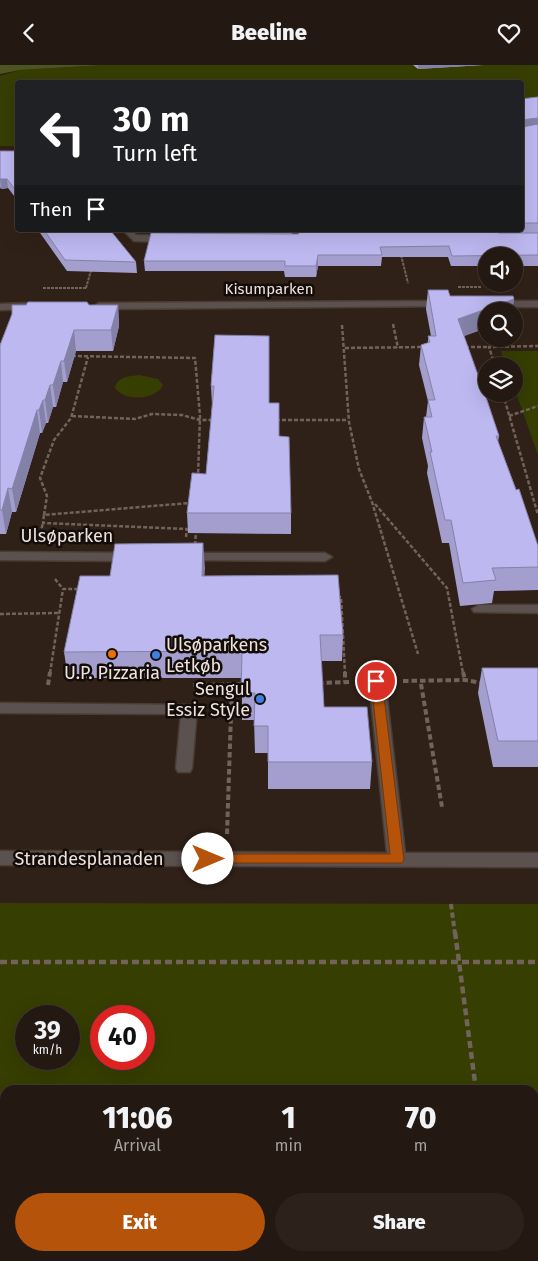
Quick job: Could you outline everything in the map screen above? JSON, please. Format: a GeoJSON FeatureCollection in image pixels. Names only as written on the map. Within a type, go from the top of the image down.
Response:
{"type":"FeatureCollection","features":[{"type":"Feature","properties":{"kind":"street"},"geometry":{"type":"LineString","coordinates":[[129,232],[134,238],[181,239]]}},
{"type":"Feature","properties":{"kind":"street","name":"Kisumparken"},"geometry":{"type":"LineString","coordinates":[[89,306],[452,304]]}},
{"type":"Feature","properties":{"kind":"street"},"geometry":{"type":"LineString","coordinates":[[523,304],[538,304]]}},
{"type":"Feature","properties":{"kind":"street"},"geometry":{"type":"LineString","coordinates":[[0,307],[40,306]]}},
{"type":"Feature","properties":{"kind":"street"},"geometry":{"type":"LineString","coordinates":[[166,557],[190,553],[325,557]]}},
{"type":"Feature","properties":{"kind":"street","name":"Ulsøparken"},"geometry":{"type":"LineString","coordinates":[[0,556],[147,557]]}},
{"type":"Feature","properties":{"kind":"street"},"geometry":{"type":"LineString","coordinates":[[480,609],[538,609]]}},
{"type":"Feature","properties":{"kind":"street"},"geometry":{"type":"LineString","coordinates":[[376,681],[397,860]]}},
{"type":"Feature","properties":{"kind":"street"},"geometry":{"type":"LineString","coordinates":[[0,708],[188,709],[184,768]]}},
{"type":"Feature","properties":{"kind":"street","name":"Strandesplanaden"},"geometry":{"type":"LineString","coordinates":[[0,858],[538,860]]}},
{"type":"Feature","properties":{"kind":"path"},"geometry":{"type":"LineString","coordinates":[[399,247],[410,287]]}},
{"type":"Feature","properties":{"kind":"path"},"geometry":{"type":"LineString","coordinates":[[86,288],[93,261]]}},
{"type":"Feature","properties":{"kind":"path"},"geometry":{"type":"LineString","coordinates":[[339,305],[344,348],[348,420],[359,469],[372,502],[418,653]]}},
{"type":"Feature","properties":{"kind":"path"},"geometry":{"type":"LineString","coordinates":[[523,346],[538,346]]}},
{"type":"Feature","properties":{"kind":"path"},"geometry":{"type":"LineString","coordinates":[[344,348],[426,347]]}},
{"type":"Feature","properties":{"kind":"path"},"geometry":{"type":"LineString","coordinates":[[462,347],[478,347]]}},
{"type":"Feature","properties":{"kind":"path"},"geometry":{"type":"LineString","coordinates":[[489,347],[492,357]]}},
{"type":"Feature","properties":{"kind":"path"},"geometry":{"type":"LineString","coordinates":[[68,356],[195,358],[200,420],[198,481]]}},
{"type":"Feature","properties":{"kind":"path"},"geometry":{"type":"LineString","coordinates":[[88,357],[72,415],[54,440],[40,478],[47,489],[49,499],[43,523],[187,529]]}},
{"type":"Feature","properties":{"kind":"path"},"geometry":{"type":"LineString","coordinates":[[505,402],[538,515]]}},
{"type":"Feature","properties":{"kind":"path"},"geometry":{"type":"LineString","coordinates":[[509,416],[538,406]]}},
{"type":"Feature","properties":{"kind":"path"},"geometry":{"type":"LineString","coordinates":[[72,415],[135,419],[152,414],[182,415],[200,420],[220,420]]}},
{"type":"Feature","properties":{"kind":"path"},"geometry":{"type":"LineString","coordinates":[[270,420],[348,420]]}},
{"type":"Feature","properties":{"kind":"path"},"geometry":{"type":"LineString","coordinates":[[44,515],[188,505],[189,497]]}},
{"type":"Feature","properties":{"kind":"path"},"geometry":{"type":"LineString","coordinates":[[372,502],[447,588],[459,659],[465,680]]}},
{"type":"Feature","properties":{"kind":"path"},"geometry":{"type":"LineString","coordinates":[[187,521],[190,553]]}},
{"type":"Feature","properties":{"kind":"path"},"geometry":{"type":"LineString","coordinates":[[190,553],[196,532],[196,524]]}},
{"type":"Feature","properties":{"kind":"path"},"geometry":{"type":"LineString","coordinates":[[51,574],[63,589],[48,688],[58,688]]}},
{"type":"Feature","properties":{"kind":"path"},"geometry":{"type":"LineString","coordinates":[[63,589],[82,589]]}},
{"type":"Feature","properties":{"kind":"path"},"geometry":{"type":"LineString","coordinates":[[332,597],[341,597],[345,682]]}},
{"type":"Feature","properties":{"kind":"path"},"geometry":{"type":"LineString","coordinates":[[0,614],[59,613]]}},
{"type":"Feature","properties":{"kind":"path"},"geometry":{"type":"LineString","coordinates":[[317,683],[465,680],[490,685]]}},
{"type":"Feature","properties":{"kind":"path"},"geometry":{"type":"LineString","coordinates":[[227,859],[232,684]]}},
{"type":"Feature","properties":{"kind":"path"},"geometry":{"type":"LineString","coordinates":[[183,685],[251,684]]}},
{"type":"Feature","properties":{"kind":"path"},"geometry":{"type":"LineString","coordinates":[[422,685],[442,807]]}},
{"type":"Feature","properties":{"kind":"path"},"geometry":{"type":"LineString","coordinates":[[451,903],[457,962],[475,1085]]}},
{"type":"Feature","properties":{"kind":"path"},"geometry":{"type":"LineString","coordinates":[[0,962],[538,962]]}},
{"type":"Feature","properties":{"kind":"green space"},"geometry":{"type":"Polygon","coordinates":[[[0,65],[103,65],[20,70],[0,74],[0,65]]]}},
{"type":"Feature","properties":{"kind":"green space"},"geometry":{"type":"Polygon","coordinates":[[[103,65],[538,65],[538,97],[524,99],[524,80],[15,80],[15,146],[0,146],[0,76],[20,70],[103,65]]]}},
{"type":"Feature","properties":{"kind":"green space"},"geometry":{"type":"Polygon","coordinates":[[[501,351],[538,351],[538,455],[519,402],[523,402],[523,357],[503,357],[501,351]]]}},
{"type":"Feature","properties":{"kind":"green space"},"geometry":{"type":"Polygon","coordinates":[[[139,375],[158,379],[163,385],[154,394],[140,397],[126,396],[115,388],[121,379],[139,375]]]}},
{"type":"Feature","properties":{"kind":"green space"},"geometry":{"type":"Polygon","coordinates":[[[0,903],[538,904],[538,1085],[0,1085],[0,903]]]}},
{"type":"Feature","properties":{"kind":"building"},"geometry":{"type":"Polygon","coordinates":[[[538,97],[538,118],[524,120],[524,99],[538,97]]]}},
{"type":"Feature","properties":{"kind":"building"},"geometry":{"type":"Polygon","coordinates":[[[538,124],[538,223],[524,223],[524,127],[538,124]]]}},
{"type":"Feature","properties":{"kind":"building"},"geometry":{"type":"Polygon","coordinates":[[[0,151],[15,151],[15,189],[7,179],[0,179],[0,151]]]}},
{"type":"Feature","properties":{"kind":"building"},"geometry":{"type":"Polygon","coordinates":[[[45,232],[112,232],[136,262],[65,260],[45,232]]]}},
{"type":"Feature","properties":{"kind":"building"},"geometry":{"type":"Polygon","coordinates":[[[151,233],[538,233],[538,255],[523,255],[523,247],[478,247],[478,256],[452,256],[449,246],[380,247],[382,255],[318,255],[316,266],[285,266],[285,261],[144,261],[151,233]]]}},
{"type":"Feature","properties":{"kind":"building"},"geometry":{"type":"Polygon","coordinates":[[[428,290],[448,290],[450,296],[513,296],[514,299],[506,302],[478,302],[478,312],[458,319],[478,375],[478,402],[488,402],[499,436],[496,436],[516,490],[519,489],[538,546],[538,567],[492,568],[496,580],[463,583],[451,520],[445,520],[424,417],[432,417],[428,400],[435,400],[421,345],[430,342],[428,336],[436,336],[428,290]]]}},
{"type":"Feature","properties":{"kind":"building"},"geometry":{"type":"Polygon","coordinates":[[[28,302],[87,302],[89,305],[118,305],[111,330],[74,330],[64,361],[61,361],[53,385],[50,385],[45,400],[43,400],[39,410],[37,410],[12,489],[8,488],[2,510],[0,510],[0,345],[12,314],[12,305],[26,305],[28,302]]]}},
{"type":"Feature","properties":{"kind":"building"},"geometry":{"type":"Polygon","coordinates":[[[215,335],[269,336],[269,403],[279,403],[279,436],[289,437],[291,513],[187,513],[192,473],[206,474],[214,386],[211,386],[215,335]]]}},
{"type":"Feature","properties":{"kind":"building"},"geometry":{"type":"Polygon","coordinates":[[[203,543],[202,576],[338,575],[343,635],[320,635],[324,707],[367,707],[372,762],[268,762],[268,726],[254,726],[255,693],[241,693],[242,651],[64,652],[80,576],[110,576],[115,544],[203,543]]]}},
{"type":"Feature","properties":{"kind":"building"},"geometry":{"type":"Polygon","coordinates":[[[482,668],[538,668],[538,741],[498,741],[482,668]]]}},
{"type":"Feature","properties":{"kind":"place","name":"U.P. Pizzaria"},"geometry":{"type":"Point","coordinates":[112,654]}},
{"type":"Feature","properties":{"kind":"place","name":"Ulsøparkens Letkøb"},"geometry":{"type":"Point","coordinates":[156,655]}},
{"type":"Feature","properties":{"kind":"place","name":"Sengul Essiz Style"},"geometry":{"type":"Point","coordinates":[260,699]}},
{"type":"Feature","properties":{"kind":"route"},"geometry":{"type":"LineString","coordinates":[[208,859],[397,860],[376,681]]}}]}
